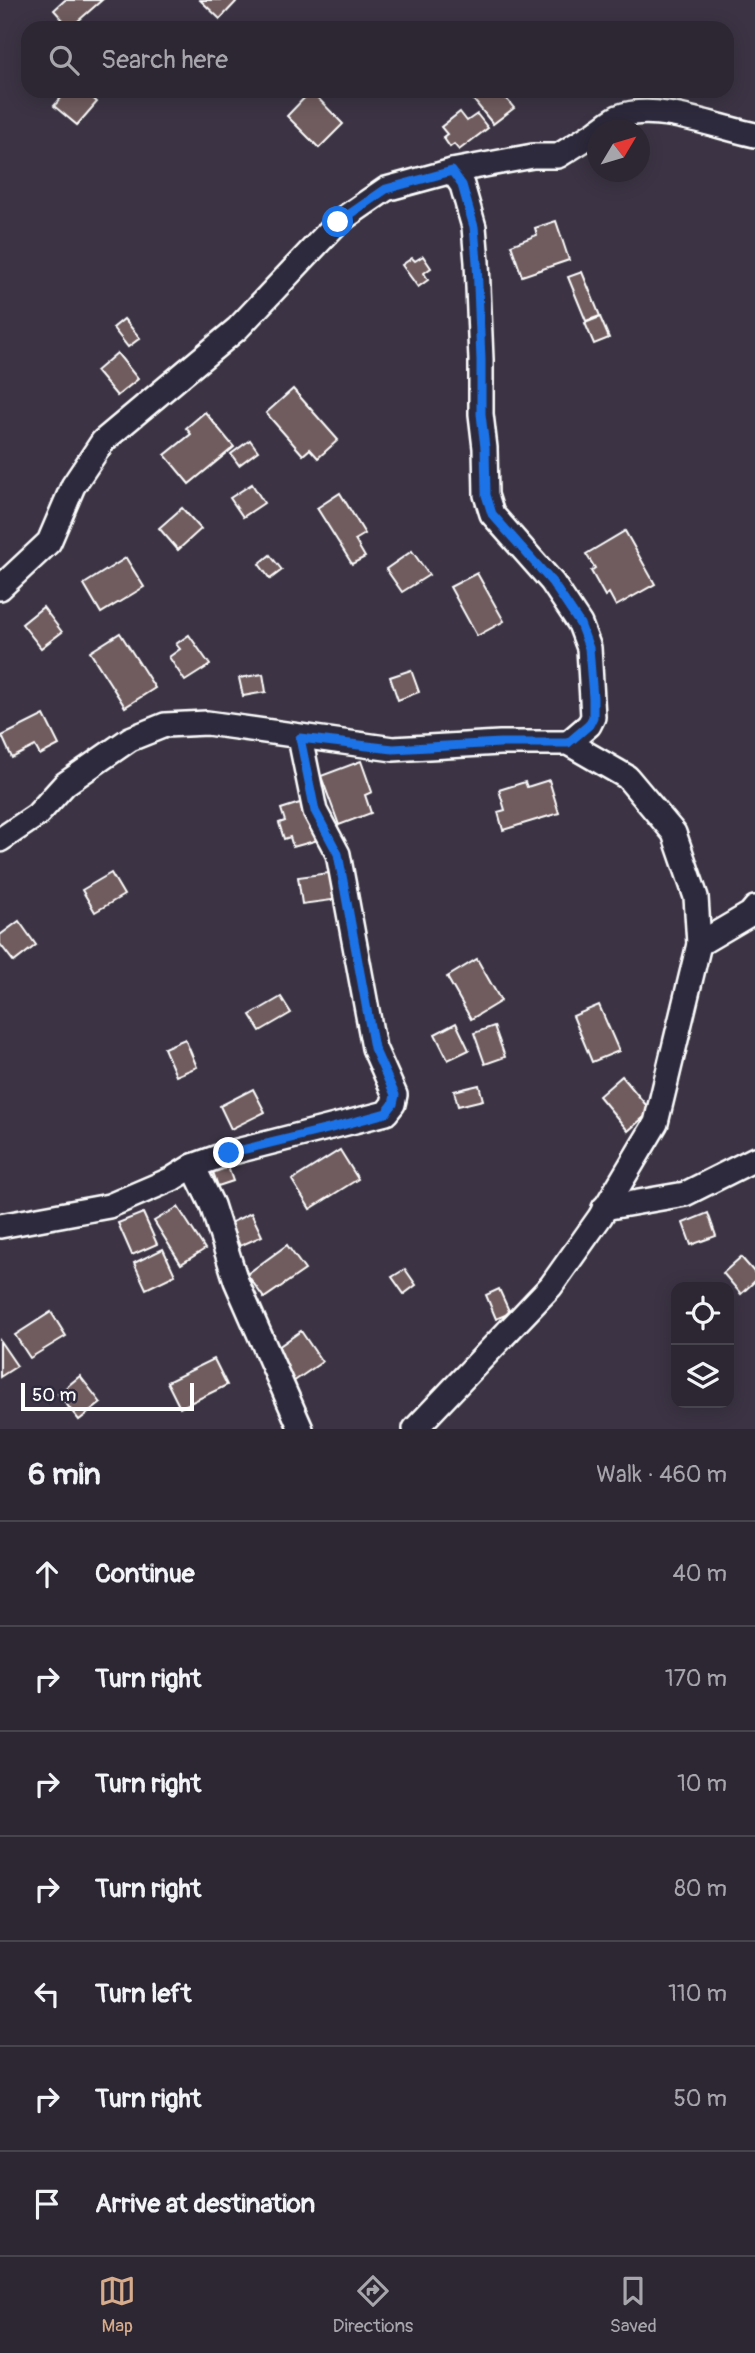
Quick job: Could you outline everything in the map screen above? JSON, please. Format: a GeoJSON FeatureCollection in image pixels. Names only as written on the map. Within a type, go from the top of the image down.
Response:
{"type":"FeatureCollection","features":[{"type":"Feature","properties":{"kind":"street"},"geometry":{"type":"LineString","coordinates":[[614,119],[644,112],[676,116],[755,135]]}},
{"type":"Feature","properties":{"kind":"street"},"geometry":{"type":"LineString","coordinates":[[0,588],[49,542],[73,486],[103,441],[238,328],[338,222],[386,189],[452,171],[533,156],[558,156],[587,137]]}},
{"type":"Feature","properties":{"kind":"street"},"geometry":{"type":"LineString","coordinates":[[452,171],[462,185],[474,227],[486,495],[492,514],[552,582],[580,624],[589,648],[593,717],[589,725],[568,743]]}},
{"type":"Feature","properties":{"kind":"street"},"geometry":{"type":"LineString","coordinates":[[0,840],[37,815],[65,784],[130,739],[166,725],[206,723],[393,749],[500,743],[568,743],[627,777],[674,833],[696,897],[699,944],[656,1123],[604,1208],[551,1286],[415,1429]]}},
{"type":"Feature","properties":{"kind":"street"},"geometry":{"type":"LineString","coordinates":[[0,1226],[109,1206],[172,1179],[193,1166],[229,1153],[386,1113],[393,1104],[395,1095],[374,1048],[338,854],[315,811],[300,738]]}},
{"type":"Feature","properties":{"kind":"street"},"geometry":{"type":"LineString","coordinates":[[699,944],[750,914],[755,908]]}},
{"type":"Feature","properties":{"kind":"street"},"geometry":{"type":"LineString","coordinates":[[604,1208],[685,1194],[755,1159]]}},
{"type":"Feature","properties":{"kind":"street"},"geometry":{"type":"LineString","coordinates":[[193,1166],[212,1205],[236,1281],[301,1429]]}},
{"type":"Feature","properties":{"kind":"building"},"geometry":{"type":"Polygon","coordinates":[[[65,0],[102,0],[78,21],[64,21],[54,10],[65,0]]]}},
{"type":"Feature","properties":{"kind":"building"},"geometry":{"type":"Polygon","coordinates":[[[200,0],[234,0],[236,2],[220,19],[200,0]]]}},
{"type":"Feature","properties":{"kind":"building"},"geometry":{"type":"Polygon","coordinates":[[[61,98],[93,98],[97,102],[77,125],[54,106],[61,98]]]}},
{"type":"Feature","properties":{"kind":"building"},"geometry":{"type":"Polygon","coordinates":[[[304,98],[318,98],[343,124],[319,148],[287,116],[304,98]]]}},
{"type":"Feature","properties":{"kind":"building"},"geometry":{"type":"Polygon","coordinates":[[[472,98],[506,98],[514,108],[493,124],[472,98]]]}},
{"type":"Feature","properties":{"kind":"building"},"geometry":{"type":"Polygon","coordinates":[[[460,112],[467,121],[477,114],[488,128],[459,150],[454,144],[450,147],[443,137],[447,134],[441,127],[460,112]]]}},
{"type":"Feature","properties":{"kind":"building"},"geometry":{"type":"Polygon","coordinates":[[[556,221],[569,260],[522,276],[511,245],[537,235],[535,228],[556,221]]]}},
{"type":"Feature","properties":{"kind":"building"},"geometry":{"type":"Polygon","coordinates":[[[423,256],[431,268],[424,273],[428,280],[418,287],[402,265],[412,258],[415,261],[423,256]]]}},
{"type":"Feature","properties":{"kind":"building"},"geometry":{"type":"Polygon","coordinates":[[[582,272],[600,316],[586,321],[568,277],[582,272]]]}},
{"type":"Feature","properties":{"kind":"building"},"geometry":{"type":"Polygon","coordinates":[[[600,317],[609,338],[594,344],[585,323],[600,317]]]}},
{"type":"Feature","properties":{"kind":"building"},"geometry":{"type":"Polygon","coordinates":[[[124,319],[140,338],[128,347],[113,328],[124,319]]]}},
{"type":"Feature","properties":{"kind":"building"},"geometry":{"type":"Polygon","coordinates":[[[117,353],[138,379],[117,396],[96,371],[117,353]]]}},
{"type":"Feature","properties":{"kind":"building"},"geometry":{"type":"Polygon","coordinates":[[[293,389],[338,440],[318,458],[310,449],[303,455],[266,413],[293,389]]]}},
{"type":"Feature","properties":{"kind":"building"},"geometry":{"type":"Polygon","coordinates":[[[205,412],[234,447],[189,484],[165,455],[191,434],[186,428],[205,412]]]}},
{"type":"Feature","properties":{"kind":"building"},"geometry":{"type":"Polygon","coordinates":[[[250,440],[258,451],[239,465],[231,454],[250,440]]]}},
{"type":"Feature","properties":{"kind":"building"},"geometry":{"type":"Polygon","coordinates":[[[252,484],[264,503],[243,517],[230,498],[252,484]]]}},
{"type":"Feature","properties":{"kind":"building"},"geometry":{"type":"Polygon","coordinates":[[[340,493],[365,534],[355,540],[365,557],[352,564],[317,508],[340,493]]]}},
{"type":"Feature","properties":{"kind":"building"},"geometry":{"type":"Polygon","coordinates":[[[182,508],[201,529],[178,550],[159,528],[182,508]]]}},
{"type":"Feature","properties":{"kind":"building"},"geometry":{"type":"Polygon","coordinates":[[[625,531],[655,584],[616,606],[609,593],[605,596],[591,571],[595,568],[586,554],[625,531]]]}},
{"type":"Feature","properties":{"kind":"building"},"geometry":{"type":"Polygon","coordinates":[[[412,551],[429,575],[402,592],[386,569],[412,551]]]}},
{"type":"Feature","properties":{"kind":"building"},"geometry":{"type":"Polygon","coordinates":[[[270,555],[282,570],[270,579],[259,564],[270,555]]]}},
{"type":"Feature","properties":{"kind":"building"},"geometry":{"type":"Polygon","coordinates":[[[126,558],[144,587],[101,613],[84,584],[126,558]]]}},
{"type":"Feature","properties":{"kind":"building"},"geometry":{"type":"Polygon","coordinates":[[[477,573],[504,621],[477,636],[450,587],[477,573]]]}},
{"type":"Feature","properties":{"kind":"building"},"geometry":{"type":"Polygon","coordinates":[[[43,607],[62,632],[41,648],[22,624],[43,607]]]}},
{"type":"Feature","properties":{"kind":"building"},"geometry":{"type":"Polygon","coordinates":[[[120,633],[155,688],[125,707],[90,652],[120,633]]]}},
{"type":"Feature","properties":{"kind":"building"},"geometry":{"type":"Polygon","coordinates":[[[189,635],[210,665],[185,681],[169,657],[180,649],[176,644],[189,635]]]}},
{"type":"Feature","properties":{"kind":"building"},"geometry":{"type":"Polygon","coordinates":[[[411,670],[419,692],[398,700],[390,677],[411,670]]]}},
{"type":"Feature","properties":{"kind":"building"},"geometry":{"type":"Polygon","coordinates":[[[263,674],[266,692],[243,696],[239,678],[263,674]]]}},
{"type":"Feature","properties":{"kind":"building"},"geometry":{"type":"Polygon","coordinates":[[[44,715],[59,745],[40,755],[35,746],[12,758],[2,736],[44,715]]]}},
{"type":"Feature","properties":{"kind":"building"},"geometry":{"type":"Polygon","coordinates":[[[361,761],[372,792],[365,795],[371,813],[339,825],[321,776],[361,761]]]}},
{"type":"Feature","properties":{"kind":"building"},"geometry":{"type":"Polygon","coordinates":[[[549,780],[559,813],[503,830],[498,812],[505,810],[499,790],[525,782],[527,787],[549,780]]]}},
{"type":"Feature","properties":{"kind":"building"},"geometry":{"type":"Polygon","coordinates":[[[306,801],[318,840],[293,847],[290,837],[284,839],[279,823],[285,821],[281,809],[306,801]]]}},
{"type":"Feature","properties":{"kind":"building"},"geometry":{"type":"Polygon","coordinates":[[[336,872],[340,899],[302,904],[298,877],[336,872]]]}},
{"type":"Feature","properties":{"kind":"building"},"geometry":{"type":"Polygon","coordinates":[[[111,873],[124,895],[95,912],[82,890],[111,873]]]}},
{"type":"Feature","properties":{"kind":"building"},"geometry":{"type":"Polygon","coordinates":[[[19,921],[36,945],[14,962],[0,944],[0,935],[19,921]]]}},
{"type":"Feature","properties":{"kind":"building"},"geometry":{"type":"Polygon","coordinates":[[[477,959],[501,1001],[471,1019],[447,977],[477,959]]]}},
{"type":"Feature","properties":{"kind":"building"},"geometry":{"type":"Polygon","coordinates":[[[281,997],[291,1013],[260,1031],[250,1015],[281,997]]]}},
{"type":"Feature","properties":{"kind":"building"},"geometry":{"type":"Polygon","coordinates":[[[599,1005],[619,1051],[592,1062],[573,1016],[599,1005]]]}},
{"type":"Feature","properties":{"kind":"building"},"geometry":{"type":"Polygon","coordinates":[[[456,1023],[469,1050],[448,1060],[435,1034],[456,1023]]]}},
{"type":"Feature","properties":{"kind":"building"},"geometry":{"type":"Polygon","coordinates":[[[494,1026],[505,1057],[485,1064],[474,1033],[494,1026]]]}},
{"type":"Feature","properties":{"kind":"building"},"geometry":{"type":"Polygon","coordinates":[[[185,1039],[197,1067],[176,1076],[164,1048],[185,1039]]]}},
{"type":"Feature","properties":{"kind":"building"},"geometry":{"type":"Polygon","coordinates":[[[622,1076],[651,1111],[628,1131],[599,1096],[622,1076]]]}},
{"type":"Feature","properties":{"kind":"building"},"geometry":{"type":"Polygon","coordinates":[[[479,1085],[483,1100],[458,1106],[454,1091],[479,1085]]]}},
{"type":"Feature","properties":{"kind":"building"},"geometry":{"type":"Polygon","coordinates":[[[253,1089],[265,1112],[231,1129],[220,1106],[253,1089]]]}},
{"type":"Feature","properties":{"kind":"building"},"geometry":{"type":"Polygon","coordinates":[[[340,1150],[358,1179],[310,1209],[292,1180],[340,1150]]]}},
{"type":"Feature","properties":{"kind":"building"},"geometry":{"type":"Polygon","coordinates":[[[228,1167],[233,1181],[218,1186],[213,1172],[228,1167]]]}},
{"type":"Feature","properties":{"kind":"building"},"geometry":{"type":"Polygon","coordinates":[[[178,1207],[205,1249],[181,1264],[154,1221],[178,1207]]]}},
{"type":"Feature","properties":{"kind":"building"},"geometry":{"type":"Polygon","coordinates":[[[143,1213],[157,1244],[132,1255],[118,1223],[143,1213]]]}},
{"type":"Feature","properties":{"kind":"building"},"geometry":{"type":"Polygon","coordinates":[[[251,1213],[262,1236],[240,1246],[230,1223],[251,1213]]]}},
{"type":"Feature","properties":{"kind":"building"},"geometry":{"type":"Polygon","coordinates":[[[708,1213],[716,1236],[691,1245],[683,1223],[708,1213]]]}},
{"type":"Feature","properties":{"kind":"building"},"geometry":{"type":"Polygon","coordinates":[[[287,1245],[305,1270],[264,1298],[247,1274],[287,1245]]]}},
{"type":"Feature","properties":{"kind":"building"},"geometry":{"type":"Polygon","coordinates":[[[163,1249],[175,1275],[146,1289],[134,1263],[163,1249]]]}},
{"type":"Feature","properties":{"kind":"building"},"geometry":{"type":"Polygon","coordinates":[[[741,1257],[755,1273],[755,1281],[741,1294],[734,1282],[723,1273],[741,1257]]]}},
{"type":"Feature","properties":{"kind":"building"},"geometry":{"type":"Polygon","coordinates":[[[405,1269],[416,1285],[404,1294],[392,1277],[405,1269]]]}},
{"type":"Feature","properties":{"kind":"building"},"geometry":{"type":"Polygon","coordinates":[[[499,1289],[510,1313],[496,1319],[486,1295],[499,1289]]]}},
{"type":"Feature","properties":{"kind":"building"},"geometry":{"type":"Polygon","coordinates":[[[51,1312],[66,1336],[30,1358],[15,1335],[51,1312]]]}},
{"type":"Feature","properties":{"kind":"building"},"geometry":{"type":"Polygon","coordinates":[[[301,1331],[322,1362],[293,1382],[271,1352],[301,1331]]]}},
{"type":"Feature","properties":{"kind":"building"},"geometry":{"type":"Polygon","coordinates":[[[0,1341],[17,1366],[0,1377],[0,1341]]]}},
{"type":"Feature","properties":{"kind":"building"},"geometry":{"type":"Polygon","coordinates":[[[214,1359],[227,1385],[180,1408],[167,1382],[214,1359]]]}},
{"type":"Feature","properties":{"kind":"building"},"geometry":{"type":"Polygon","coordinates":[[[80,1376],[101,1403],[79,1420],[58,1394],[80,1376]]]}},
{"type":"Feature","properties":{"kind":"route"},"geometry":{"type":"LineString","coordinates":[[229,1153],[386,1113],[393,1104],[395,1095],[374,1048],[338,854],[315,811],[300,738],[393,749],[500,743],[568,743],[589,725],[593,717],[589,648],[580,624],[552,582],[492,514],[486,495],[477,262],[474,227],[462,185],[452,171],[386,189],[338,222]]}}]}
